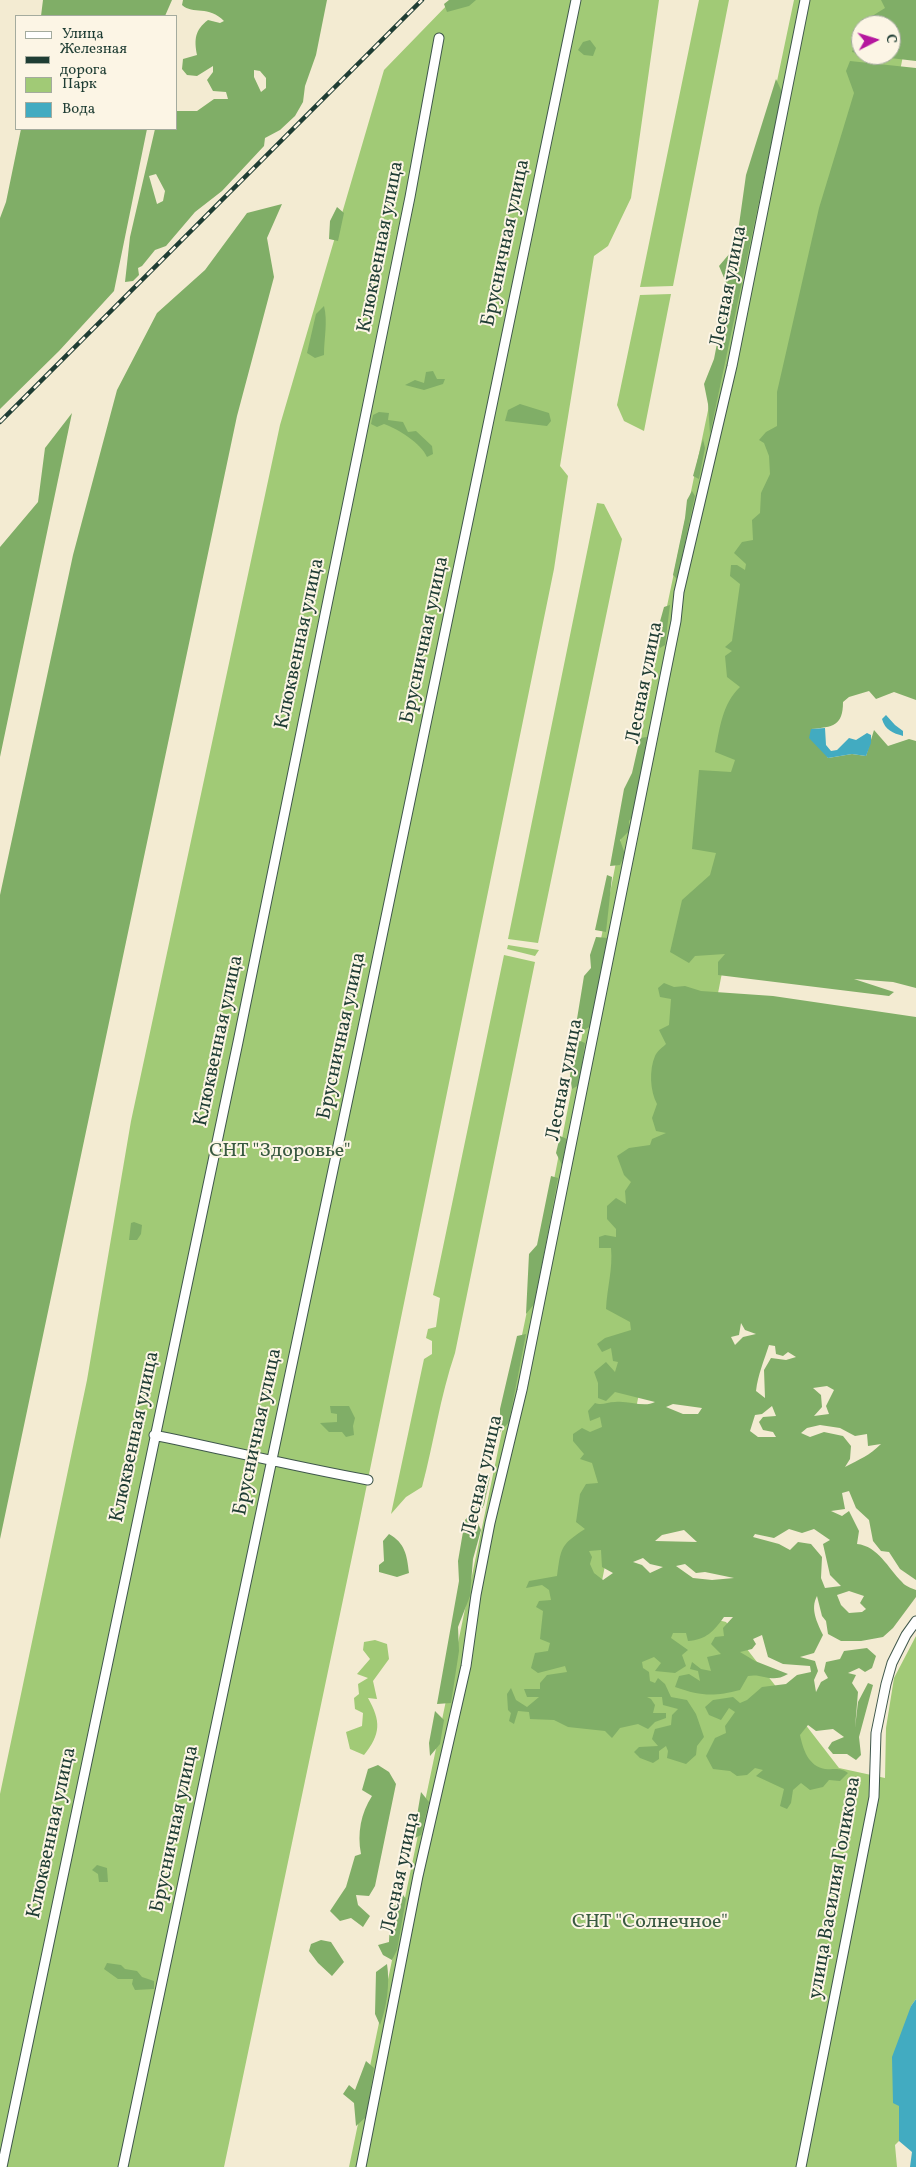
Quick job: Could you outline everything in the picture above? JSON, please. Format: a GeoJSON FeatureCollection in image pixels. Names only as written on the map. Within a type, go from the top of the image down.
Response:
{"type":"FeatureCollection","features":[{"type":"Feature","properties":{"kind":"street","name":"Брусничная улица"},"geometry":{"type":"LineString","coordinates":[[123,2167],[370,994],[576,0]]}},
{"type":"Feature","properties":{"kind":"street","name":"Лесная улица"},"geometry":{"type":"LineString","coordinates":[[361,2167],[418,1876],[466,1666],[476,1595],[490,1523],[532,1341],[674,631],[679,592],[732,366],[805,0]]}},
{"type":"Feature","properties":{"kind":"street","name":"Клюквенная улица"},"geometry":{"type":"LineString","coordinates":[[2,2167],[154,1435],[238,1042],[410,197],[439,38]]}},
{"type":"Feature","properties":{"kind":"street"},"geometry":{"type":"LineString","coordinates":[[154,1435],[302,1468],[368,1480]]}},
{"type":"Feature","properties":{"kind":"street","name":"улица Василия Голикова"},"geometry":{"type":"LineString","coordinates":[[802,2167],[874,1797],[876,1733],[886,1684],[899,1649],[916,1622]]}},
{"type":"Feature","properties":{"kind":"green space"},"geometry":{"type":"Polygon","coordinates":[[[43,0],[172,0],[165,15],[41,15],[43,0]]]}},
{"type":"Feature","properties":{"kind":"green space"},"geometry":{"type":"Polygon","coordinates":[[[183,0],[327,0],[316,55],[305,86],[303,102],[295,116],[280,130],[265,138],[264,146],[222,191],[195,212],[166,246],[155,250],[142,266],[138,268],[139,275],[133,281],[125,282],[130,237],[155,130],[178,130],[178,111],[197,111],[214,99],[228,99],[226,92],[213,91],[207,80],[213,72],[213,66],[197,76],[187,75],[182,69],[183,59],[197,55],[196,35],[200,27],[208,20],[220,23],[224,21],[213,13],[186,8],[182,5],[183,0]],[[254,70],[254,77],[261,92],[266,88],[266,78],[260,71],[254,70]],[[156,174],[149,176],[157,204],[163,201],[165,191],[156,174]]]}},
{"type":"Feature","properties":{"kind":"green space"},"geometry":{"type":"Polygon","coordinates":[[[449,0],[476,0],[469,6],[447,12],[444,4],[449,0]]]}},
{"type":"Feature","properties":{"kind":"green space","name":"СНТ \"Здоровье\""},"geometry":{"type":"Polygon","coordinates":[[[452,0],[659,0],[631,198],[608,246],[594,256],[560,466],[568,476],[554,569],[357,1533],[224,2167],[0,2167],[0,1794],[87,1380],[131,1121],[280,425],[384,70],[452,0]]]}},
{"type":"Feature","properties":{"kind":"green space"},"geometry":{"type":"Polygon","coordinates":[[[699,0],[729,0],[673,286],[640,287],[699,0]]]}},
{"type":"Feature","properties":{"kind":"green space","name":"СНТ \"Солнечное\""},"geometry":{"type":"Polygon","coordinates":[[[794,0],[914,0],[600,1591],[726,1622],[839,1768],[885,1778],[886,1728],[894,1678],[916,1636],[916,1999],[911,2006],[899,2106],[899,2141],[895,2145],[897,2167],[349,2167],[548,1210],[653,673],[794,0]]]}},
{"type":"Feature","properties":{"kind":"green space"},"geometry":{"type":"Polygon","coordinates":[[[881,0],[916,0],[916,61],[901,59],[901,15],[874,15],[885,8],[881,0]]]}},
{"type":"Feature","properties":{"kind":"green space"},"geometry":{"type":"Polygon","coordinates":[[[590,40],[596,48],[593,56],[584,55],[578,50],[583,42],[590,40]]]}},
{"type":"Feature","properties":{"kind":"green space"},"geometry":{"type":"Polygon","coordinates":[[[850,61],[851,65],[888,65],[916,68],[916,700],[894,692],[876,699],[869,691],[849,697],[843,702],[841,716],[835,724],[811,729],[828,758],[852,754],[866,756],[874,730],[888,746],[909,739],[916,741],[916,988],[893,982],[854,979],[894,992],[889,996],[718,975],[718,962],[725,954],[695,956],[689,963],[670,952],[682,900],[710,875],[716,853],[692,849],[699,770],[731,772],[735,760],[715,752],[725,709],[740,687],[727,677],[725,656],[732,651],[725,647],[732,641],[740,584],[730,576],[731,565],[737,565],[745,570],[746,564],[734,553],[742,542],[753,540],[752,520],[760,513],[761,493],[770,474],[769,456],[764,443],[759,440],[766,432],[777,426],[777,392],[819,208],[854,93],[846,71],[850,61]]]}},
{"type":"Feature","properties":{"kind":"green space"},"geometry":{"type":"Polygon","coordinates":[[[776,79],[782,92],[710,434],[708,404],[704,384],[714,359],[728,287],[719,266],[736,246],[746,175],[776,79]]]}},
{"type":"Feature","properties":{"kind":"green space"},"geometry":{"type":"Polygon","coordinates":[[[21,130],[147,130],[114,291],[59,351],[0,409],[0,218],[6,202],[21,130]]]}},
{"type":"Feature","properties":{"kind":"green space"},"geometry":{"type":"Polygon","coordinates":[[[282,204],[267,238],[274,277],[237,416],[0,1539],[0,895],[73,555],[117,390],[157,313],[205,270],[247,213],[282,204]]]}},
{"type":"Feature","properties":{"kind":"green space"},"geometry":{"type":"Polygon","coordinates":[[[337,207],[344,213],[338,241],[329,239],[330,221],[337,207]]]}},
{"type":"Feature","properties":{"kind":"green space"},"geometry":{"type":"Polygon","coordinates":[[[671,294],[644,431],[624,421],[617,405],[640,295],[671,294]]]}},
{"type":"Feature","properties":{"kind":"green space"},"geometry":{"type":"Polygon","coordinates":[[[324,306],[326,324],[324,355],[315,358],[307,353],[316,314],[324,306]]]}},
{"type":"Feature","properties":{"kind":"green space"},"geometry":{"type":"Polygon","coordinates":[[[433,371],[437,379],[445,379],[443,384],[424,390],[405,385],[415,380],[424,383],[426,372],[433,371]]]}},
{"type":"Feature","properties":{"kind":"green space"},"geometry":{"type":"Polygon","coordinates":[[[520,404],[549,413],[551,421],[547,426],[505,421],[508,410],[520,404]]]}},
{"type":"Feature","properties":{"kind":"green space"},"geometry":{"type":"Polygon","coordinates":[[[379,412],[389,413],[388,420],[403,422],[408,432],[416,431],[432,446],[433,454],[427,457],[420,447],[390,426],[384,424],[377,427],[371,424],[373,415],[379,412]]]}},
{"type":"Feature","properties":{"kind":"green space"},"geometry":{"type":"Polygon","coordinates":[[[72,413],[0,757],[0,547],[38,502],[45,448],[72,413]]]}},
{"type":"Feature","properties":{"kind":"green space"},"geometry":{"type":"Polygon","coordinates":[[[703,439],[705,448],[699,479],[693,476],[703,439]]]}},
{"type":"Feature","properties":{"kind":"green space"},"geometry":{"type":"Polygon","coordinates":[[[692,491],[695,496],[677,579],[673,575],[687,500],[692,491]]]}},
{"type":"Feature","properties":{"kind":"green space"},"geometry":{"type":"Polygon","coordinates":[[[597,503],[604,504],[622,539],[538,943],[508,939],[597,503]]]}},
{"type":"Feature","properties":{"kind":"green space"},"geometry":{"type":"Polygon","coordinates":[[[670,605],[665,645],[660,648],[656,636],[664,607],[670,605]]]}},
{"type":"Feature","properties":{"kind":"green space"},"geometry":{"type":"Polygon","coordinates":[[[647,737],[634,814],[629,821],[629,831],[620,840],[625,854],[620,865],[610,866],[624,789],[632,773],[640,738],[647,737]]]}},
{"type":"Feature","properties":{"kind":"green space"},"geometry":{"type":"Polygon","coordinates":[[[607,875],[612,877],[606,932],[595,930],[607,875]]]}},
{"type":"Feature","properties":{"kind":"green space"},"geometry":{"type":"Polygon","coordinates":[[[596,937],[608,938],[591,1026],[584,1030],[576,1025],[584,976],[591,968],[590,955],[596,937]]]}},
{"type":"Feature","properties":{"kind":"green space"},"geometry":{"type":"Polygon","coordinates":[[[508,945],[539,950],[535,956],[507,949],[508,945]]]}},
{"type":"Feature","properties":{"kind":"green space"},"geometry":{"type":"Polygon","coordinates":[[[504,955],[535,962],[455,1353],[445,1386],[422,1487],[406,1497],[391,1514],[424,1359],[432,1354],[432,1341],[426,1338],[428,1329],[436,1327],[440,1298],[433,1295],[504,955]]]}},
{"type":"Feature","properties":{"kind":"green space"},"geometry":{"type":"Polygon","coordinates":[[[664,983],[674,987],[685,986],[701,991],[773,996],[916,1017],[916,1580],[900,1569],[889,1552],[881,1551],[873,1541],[869,1520],[856,1508],[849,1491],[842,1493],[845,1509],[831,1511],[842,1516],[849,1511],[859,1531],[857,1544],[877,1553],[903,1583],[916,1590],[916,1597],[893,1628],[883,1637],[861,1641],[841,1641],[828,1634],[826,1621],[822,1616],[817,1596],[814,1611],[823,1635],[814,1653],[800,1657],[815,1661],[818,1671],[814,1680],[816,1692],[821,1682],[828,1678],[824,1671],[826,1662],[840,1659],[844,1651],[867,1648],[876,1656],[872,1668],[865,1672],[859,1668],[848,1673],[856,1675],[852,1683],[858,1692],[855,1728],[858,1702],[868,1683],[873,1685],[859,1737],[861,1755],[856,1760],[847,1754],[833,1754],[828,1748],[832,1742],[844,1737],[833,1729],[816,1731],[808,1725],[800,1735],[810,1761],[825,1769],[839,1769],[848,1773],[840,1781],[829,1780],[823,1787],[810,1790],[801,1783],[793,1790],[791,1803],[787,1809],[780,1806],[784,1789],[756,1776],[763,1770],[755,1768],[747,1775],[737,1776],[730,1771],[713,1769],[706,1756],[715,1738],[726,1733],[725,1726],[735,1712],[729,1708],[721,1720],[709,1715],[705,1707],[713,1700],[733,1697],[740,1703],[747,1700],[762,1687],[786,1684],[797,1675],[811,1672],[810,1666],[783,1664],[768,1657],[762,1635],[753,1639],[756,1644],[752,1649],[740,1652],[755,1661],[788,1674],[777,1678],[748,1676],[740,1690],[722,1694],[700,1694],[675,1687],[679,1676],[689,1674],[700,1681],[698,1671],[690,1669],[692,1662],[701,1669],[711,1671],[707,1657],[721,1654],[711,1644],[715,1637],[724,1636],[723,1628],[733,1617],[724,1617],[713,1630],[700,1639],[688,1641],[686,1633],[673,1633],[671,1638],[688,1650],[682,1655],[686,1666],[675,1673],[655,1671],[661,1663],[654,1657],[642,1662],[643,1668],[649,1672],[650,1681],[655,1683],[658,1678],[665,1684],[671,1697],[687,1700],[696,1714],[704,1737],[697,1746],[696,1755],[686,1764],[667,1758],[668,1751],[666,1746],[659,1751],[659,1759],[653,1763],[640,1758],[634,1752],[639,1747],[658,1746],[652,1739],[655,1729],[671,1725],[672,1715],[678,1709],[663,1705],[662,1697],[647,1697],[655,1705],[653,1713],[666,1713],[666,1718],[655,1722],[648,1729],[638,1724],[620,1728],[612,1738],[605,1731],[568,1727],[554,1720],[530,1719],[529,1712],[518,1711],[514,1724],[509,1721],[511,1713],[508,1710],[507,1694],[511,1688],[516,1700],[527,1707],[539,1697],[527,1697],[524,1689],[540,1689],[540,1683],[547,1675],[567,1672],[565,1666],[538,1673],[531,1668],[535,1653],[548,1651],[550,1643],[540,1639],[543,1611],[536,1607],[539,1601],[551,1600],[549,1590],[542,1585],[526,1588],[529,1581],[557,1576],[563,1548],[571,1539],[585,1529],[576,1522],[580,1494],[586,1484],[598,1483],[592,1463],[580,1459],[584,1454],[573,1441],[573,1434],[582,1428],[590,1432],[602,1427],[600,1417],[590,1421],[588,1411],[595,1403],[651,1404],[655,1402],[615,1392],[606,1401],[598,1398],[598,1383],[594,1372],[606,1362],[615,1372],[618,1362],[613,1361],[611,1348],[602,1352],[597,1344],[605,1338],[631,1330],[630,1322],[606,1309],[611,1248],[599,1248],[599,1237],[605,1235],[616,1237],[616,1229],[607,1219],[607,1206],[616,1198],[626,1204],[625,1191],[631,1182],[624,1175],[617,1156],[629,1148],[650,1145],[652,1139],[666,1133],[656,1131],[652,1118],[657,1104],[652,1087],[651,1074],[656,1054],[666,1044],[659,1030],[669,1025],[671,999],[660,997],[658,988],[664,983]],[[741,1323],[739,1335],[731,1337],[735,1345],[743,1337],[756,1334],[745,1330],[741,1323]],[[769,1345],[756,1391],[765,1398],[764,1370],[771,1358],[786,1360],[796,1357],[788,1352],[783,1356],[776,1354],[775,1346],[769,1345]],[[827,1386],[813,1388],[821,1395],[822,1407],[814,1416],[829,1414],[826,1406],[834,1390],[827,1386]],[[673,1404],[666,1407],[683,1414],[698,1414],[702,1408],[673,1404]],[[772,1406],[762,1414],[755,1415],[750,1431],[758,1437],[776,1437],[773,1432],[763,1430],[759,1422],[763,1417],[776,1416],[772,1406]],[[820,1425],[807,1428],[801,1433],[810,1437],[824,1432],[843,1436],[851,1446],[850,1459],[845,1467],[881,1444],[868,1446],[867,1434],[855,1436],[840,1428],[820,1425]],[[789,1529],[774,1538],[755,1534],[753,1537],[779,1544],[790,1550],[798,1542],[811,1544],[822,1557],[821,1578],[825,1588],[841,1586],[830,1575],[823,1544],[830,1540],[814,1529],[802,1533],[789,1529]],[[684,1530],[662,1535],[655,1541],[697,1542],[684,1530]],[[601,1550],[589,1551],[592,1557],[590,1564],[594,1573],[603,1580],[613,1573],[602,1567],[601,1550]],[[643,1558],[633,1562],[642,1565],[650,1573],[663,1567],[650,1564],[643,1558]],[[685,1564],[676,1566],[693,1578],[712,1580],[734,1578],[705,1572],[696,1573],[685,1564]],[[849,1591],[837,1595],[841,1605],[849,1613],[862,1612],[866,1609],[860,1603],[864,1596],[849,1591]]]}},
{"type":"Feature","properties":{"kind":"green space"},"geometry":{"type":"Polygon","coordinates":[[[575,1039],[585,1043],[579,1085],[572,1089],[570,1076],[575,1039]]]}},
{"type":"Feature","properties":{"kind":"green space"},"geometry":{"type":"Polygon","coordinates":[[[560,1136],[567,1139],[562,1165],[556,1153],[560,1136]]]}},
{"type":"Feature","properties":{"kind":"green space"},"geometry":{"type":"Polygon","coordinates":[[[551,1176],[558,1178],[535,1303],[526,1314],[529,1254],[537,1245],[551,1176]]]}},
{"type":"Feature","properties":{"kind":"green space"},"geometry":{"type":"Polygon","coordinates":[[[134,1222],[142,1225],[141,1234],[137,1240],[129,1240],[131,1223],[134,1222]]]}},
{"type":"Feature","properties":{"kind":"green space"},"geometry":{"type":"Polygon","coordinates":[[[526,1334],[509,1422],[500,1432],[500,1409],[517,1336],[526,1334]]]}},
{"type":"Feature","properties":{"kind":"green space"},"geometry":{"type":"Polygon","coordinates":[[[330,1406],[349,1406],[355,1418],[353,1426],[354,1435],[346,1437],[342,1432],[329,1432],[320,1423],[337,1422],[337,1414],[331,1413],[330,1406]]]}},
{"type":"Feature","properties":{"kind":"green space"},"geometry":{"type":"Polygon","coordinates":[[[490,1477],[484,1505],[476,1519],[481,1530],[473,1559],[470,1596],[458,1627],[459,1651],[451,1703],[437,1704],[459,1581],[458,1561],[465,1520],[474,1509],[481,1479],[490,1477]]]}},
{"type":"Feature","properties":{"kind":"green space"},"geometry":{"type":"Polygon","coordinates":[[[389,1534],[399,1541],[402,1546],[409,1573],[397,1577],[379,1572],[379,1565],[384,1561],[383,1541],[389,1534]]]}},
{"type":"Feature","properties":{"kind":"green space"},"geometry":{"type":"Polygon","coordinates":[[[375,1640],[387,1644],[389,1659],[373,1681],[377,1699],[368,1698],[375,1714],[377,1727],[374,1740],[364,1755],[350,1749],[346,1732],[362,1726],[363,1713],[355,1709],[354,1698],[359,1694],[358,1684],[368,1678],[357,1674],[370,1659],[363,1650],[364,1642],[375,1640]]]}},
{"type":"Feature","properties":{"kind":"green space"},"geometry":{"type":"Polygon","coordinates":[[[435,1711],[444,1720],[440,1744],[430,1756],[429,1743],[435,1711]]]}},
{"type":"Feature","properties":{"kind":"green space"},"geometry":{"type":"Polygon","coordinates":[[[378,1765],[389,1772],[396,1784],[375,1886],[369,1896],[356,1895],[358,1905],[370,1916],[363,1927],[351,1918],[340,1921],[330,1911],[346,1887],[355,1856],[361,1854],[359,1838],[361,1824],[365,1809],[372,1796],[362,1790],[368,1769],[378,1765]]]}},
{"type":"Feature","properties":{"kind":"green space"},"geometry":{"type":"Polygon","coordinates":[[[421,1792],[429,1802],[421,1835],[413,1839],[421,1792]]]}},
{"type":"Feature","properties":{"kind":"green space"},"geometry":{"type":"Polygon","coordinates":[[[97,1865],[107,1868],[108,1882],[99,1882],[98,1874],[92,1870],[97,1865]]]}},
{"type":"Feature","properties":{"kind":"green space"},"geometry":{"type":"Polygon","coordinates":[[[398,1888],[406,1899],[397,1950],[392,1960],[383,1955],[378,1945],[389,1942],[391,1895],[398,1888]]]}},
{"type":"Feature","properties":{"kind":"green space"},"geometry":{"type":"Polygon","coordinates":[[[321,1940],[331,1942],[344,1962],[332,1976],[318,1963],[309,1951],[311,1944],[321,1940]]]}},
{"type":"Feature","properties":{"kind":"green space"},"geometry":{"type":"Polygon","coordinates":[[[107,1963],[121,1965],[125,1969],[137,1971],[142,1977],[154,1981],[154,1989],[135,1990],[132,1984],[133,1979],[118,1979],[104,1969],[107,1963]]]}},
{"type":"Feature","properties":{"kind":"green space"},"geometry":{"type":"Polygon","coordinates":[[[387,1964],[387,1995],[380,2025],[375,2014],[376,1972],[387,1964]]]}},
{"type":"Feature","properties":{"kind":"green space"},"geometry":{"type":"Polygon","coordinates":[[[366,2061],[374,2068],[366,2117],[356,2126],[354,2103],[343,2094],[349,2085],[355,2090],[366,2061]]]}},
{"type":"Feature","properties":{"kind":"water"},"geometry":{"type":"Polygon","coordinates":[[[886,715],[903,731],[903,736],[885,726],[882,719],[886,715]]]}},
{"type":"Feature","properties":{"kind":"water"},"geometry":{"type":"Polygon","coordinates":[[[825,728],[826,745],[831,751],[837,750],[849,738],[856,740],[867,733],[871,735],[871,743],[866,756],[852,754],[828,758],[809,738],[811,729],[825,728]]]}},
{"type":"Feature","properties":{"kind":"water"},"geometry":{"type":"Polygon","coordinates":[[[916,1999],[916,2167],[910,2167],[912,2152],[899,2141],[899,2106],[893,2103],[892,2057],[911,2006],[916,1999]]]}},
{"type":"Feature","properties":{"kind":"railway"},"geometry":{"type":"LineString","coordinates":[[0,422],[422,0]]}}]}
